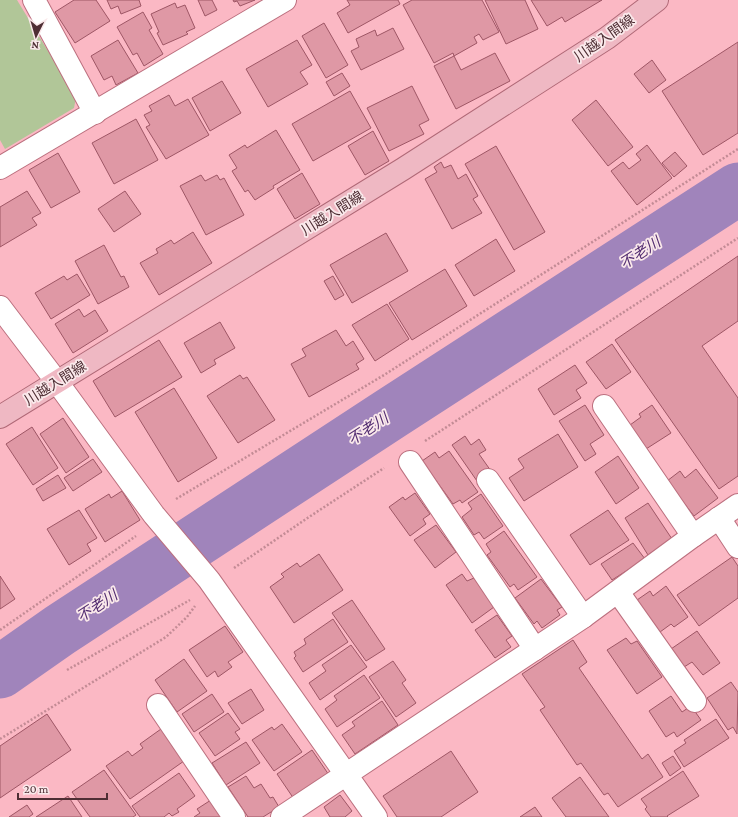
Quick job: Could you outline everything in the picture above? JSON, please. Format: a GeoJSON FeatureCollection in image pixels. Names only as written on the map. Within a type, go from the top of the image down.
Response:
{"type":"FeatureCollection","features":[{"type":"Feature","properties":{"kind":"main road","name":"川越入間線"},"geometry":{"type":"LineString","coordinates":[[0,417],[403,169],[607,38],[657,0]]}},
{"type":"Feature","properties":{"kind":"street"},"geometry":{"type":"LineString","coordinates":[[34,0],[95,113]]}},
{"type":"Feature","properties":{"kind":"street"},"geometry":{"type":"LineString","coordinates":[[0,168],[285,0]]}},
{"type":"Feature","properties":{"kind":"street"},"geometry":{"type":"LineString","coordinates":[[0,307],[57,382],[164,511],[208,586],[347,774],[376,817]]}},
{"type":"Feature","properties":{"kind":"street"},"geometry":{"type":"LineString","coordinates":[[604,406],[693,536]]}},
{"type":"Feature","properties":{"kind":"street"},"geometry":{"type":"LineString","coordinates":[[414,454],[535,649]]}},
{"type":"Feature","properties":{"kind":"street"},"geometry":{"type":"LineString","coordinates":[[488,480],[583,617]]}},
{"type":"Feature","properties":{"kind":"street"},"geometry":{"type":"LineString","coordinates":[[282,817],[583,617],[693,536],[738,505]]}},
{"type":"Feature","properties":{"kind":"street"},"geometry":{"type":"LineString","coordinates":[[719,518],[738,547]]}},
{"type":"Feature","properties":{"kind":"street"},"geometry":{"type":"LineString","coordinates":[[618,592],[695,701]]}},
{"type":"Feature","properties":{"kind":"street"},"geometry":{"type":"LineString","coordinates":[[158,705],[234,817]]}},
{"type":"Feature","properties":{"kind":"path"},"geometry":{"type":"LineString","coordinates":[[164,511],[384,375],[738,149]]}},
{"type":"Feature","properties":{"kind":"path"},"geometry":{"type":"LineString","coordinates":[[414,454],[738,238]]}},
{"type":"Feature","properties":{"kind":"path"},"geometry":{"type":"LineString","coordinates":[[67,670],[208,586],[228,577],[232,570],[309,517],[386,467]]}},
{"type":"Feature","properties":{"kind":"path"},"geometry":{"type":"LineString","coordinates":[[0,630],[137,535]]}},
{"type":"Feature","properties":{"kind":"path"},"geometry":{"type":"LineString","coordinates":[[0,739],[166,637],[187,617],[208,586]]}},
{"type":"Feature","properties":{"kind":"green space"},"geometry":{"type":"Polygon","coordinates":[[[0,0],[17,0],[76,97],[74,108],[5,149],[0,140],[0,0]]]}},
{"type":"Feature","properties":{"kind":"building"},"geometry":{"type":"Polygon","coordinates":[[[74,0],[96,0],[110,21],[75,43],[55,12],[74,0]]]}},
{"type":"Feature","properties":{"kind":"building"},"geometry":{"type":"Polygon","coordinates":[[[107,0],[139,0],[141,6],[121,14],[118,6],[111,9],[107,0]]]}},
{"type":"Feature","properties":{"kind":"building"},"geometry":{"type":"Polygon","coordinates":[[[198,0],[212,0],[217,10],[205,16],[198,0]]]}},
{"type":"Feature","properties":{"kind":"building"},"geometry":{"type":"Polygon","coordinates":[[[233,0],[255,0],[240,6],[237,1],[234,2],[233,0]]]}},
{"type":"Feature","properties":{"kind":"building"},"geometry":{"type":"Polygon","coordinates":[[[347,0],[398,0],[400,4],[348,33],[337,13],[350,5],[347,0]]]}},
{"type":"Feature","properties":{"kind":"building"},"geometry":{"type":"Polygon","coordinates":[[[412,0],[482,0],[499,32],[483,40],[479,34],[474,37],[477,43],[454,56],[453,53],[434,63],[403,5],[412,0]]]}},
{"type":"Feature","properties":{"kind":"building"},"geometry":{"type":"Polygon","coordinates":[[[485,0],[525,0],[538,29],[506,44],[485,0]]]}},
{"type":"Feature","properties":{"kind":"building"},"geometry":{"type":"Polygon","coordinates":[[[531,0],[602,0],[565,22],[562,17],[547,26],[531,0]]]}},
{"type":"Feature","properties":{"kind":"building"},"geometry":{"type":"Polygon","coordinates":[[[175,3],[177,8],[185,5],[195,28],[186,32],[188,34],[163,45],[157,33],[159,32],[151,14],[175,3]]]}},
{"type":"Feature","properties":{"kind":"building"},"geometry":{"type":"Polygon","coordinates":[[[143,12],[152,28],[149,30],[163,54],[144,66],[137,53],[133,55],[117,27],[143,12]]]}},
{"type":"Feature","properties":{"kind":"building"},"geometry":{"type":"Polygon","coordinates":[[[324,23],[348,65],[326,78],[302,36],[324,23]]]}},
{"type":"Feature","properties":{"kind":"building"},"geometry":{"type":"Polygon","coordinates":[[[393,28],[404,49],[361,70],[351,51],[359,47],[356,39],[375,30],[377,36],[393,28]]]}},
{"type":"Feature","properties":{"kind":"building"},"geometry":{"type":"Polygon","coordinates":[[[118,40],[138,73],[116,85],[112,76],[104,80],[91,56],[118,40]]]}},
{"type":"Feature","properties":{"kind":"building"},"geometry":{"type":"Polygon","coordinates":[[[297,40],[312,65],[300,72],[308,84],[268,107],[246,69],[297,40]]]}},
{"type":"Feature","properties":{"kind":"building"},"geometry":{"type":"Polygon","coordinates":[[[738,42],[738,133],[703,155],[662,91],[738,42]]]}},
{"type":"Feature","properties":{"kind":"building"},"geometry":{"type":"Polygon","coordinates":[[[495,53],[510,81],[456,109],[434,66],[454,56],[461,70],[495,53]]]}},
{"type":"Feature","properties":{"kind":"building"},"geometry":{"type":"Polygon","coordinates":[[[652,60],[666,80],[649,93],[634,74],[652,60]]]}},
{"type":"Feature","properties":{"kind":"building"},"geometry":{"type":"Polygon","coordinates":[[[342,73],[350,86],[334,96],[326,82],[342,73]]]}},
{"type":"Feature","properties":{"kind":"building"},"geometry":{"type":"Polygon","coordinates":[[[222,81],[241,113],[210,131],[192,98],[222,81]]]}},
{"type":"Feature","properties":{"kind":"building"},"geometry":{"type":"Polygon","coordinates":[[[412,86],[429,120],[419,125],[424,134],[389,151],[367,108],[412,86]]]}},
{"type":"Feature","properties":{"kind":"building"},"geometry":{"type":"Polygon","coordinates":[[[350,91],[371,128],[313,161],[292,124],[350,91]]]}},
{"type":"Feature","properties":{"kind":"building"},"geometry":{"type":"Polygon","coordinates":[[[169,95],[175,106],[188,99],[209,135],[166,159],[146,127],[150,125],[144,115],[152,111],[149,106],[169,95]]]}},
{"type":"Feature","properties":{"kind":"building"},"geometry":{"type":"Polygon","coordinates":[[[596,100],[633,147],[608,166],[572,120],[596,100]]]}},
{"type":"Feature","properties":{"kind":"building"},"geometry":{"type":"Polygon","coordinates":[[[136,119],[158,160],[114,184],[92,143],[136,119]]]}},
{"type":"Feature","properties":{"kind":"building"},"geometry":{"type":"Polygon","coordinates":[[[276,130],[300,170],[273,186],[274,188],[255,200],[248,190],[245,192],[232,171],[237,168],[229,155],[245,145],[247,148],[276,130]]]}},
{"type":"Feature","properties":{"kind":"building"},"geometry":{"type":"Polygon","coordinates":[[[373,131],[389,161],[365,175],[348,146],[373,131]]]}},
{"type":"Feature","properties":{"kind":"building"},"geometry":{"type":"Polygon","coordinates":[[[647,145],[672,178],[637,205],[611,171],[623,162],[629,169],[641,160],[636,154],[647,145]]]}},
{"type":"Feature","properties":{"kind":"building"},"geometry":{"type":"Polygon","coordinates":[[[496,146],[545,232],[514,250],[465,164],[496,146]]]}},
{"type":"Feature","properties":{"kind":"building"},"geometry":{"type":"Polygon","coordinates":[[[675,152],[687,166],[674,177],[662,163],[675,152]]]}},
{"type":"Feature","properties":{"kind":"building"},"geometry":{"type":"Polygon","coordinates":[[[58,153],[80,192],[51,208],[29,170],[58,153]]]}},
{"type":"Feature","properties":{"kind":"building"},"geometry":{"type":"Polygon","coordinates":[[[441,162],[444,168],[451,165],[458,179],[466,174],[478,196],[473,199],[482,213],[452,229],[425,179],[437,172],[434,167],[441,162]]]}},
{"type":"Feature","properties":{"kind":"building"},"geometry":{"type":"Polygon","coordinates":[[[302,173],[320,204],[295,219],[277,189],[302,173]]]}},
{"type":"Feature","properties":{"kind":"building"},"geometry":{"type":"Polygon","coordinates":[[[201,175],[205,181],[217,175],[220,180],[224,178],[244,215],[206,235],[180,186],[201,175]]]}},
{"type":"Feature","properties":{"kind":"building"},"geometry":{"type":"Polygon","coordinates":[[[27,191],[41,213],[32,218],[37,225],[0,247],[0,207],[27,191]]]}},
{"type":"Feature","properties":{"kind":"building"},"geometry":{"type":"Polygon","coordinates":[[[125,191],[141,214],[114,232],[98,209],[125,191]]]}},
{"type":"Feature","properties":{"kind":"building"},"geometry":{"type":"Polygon","coordinates":[[[193,232],[212,263],[159,295],[140,263],[158,253],[156,249],[171,240],[174,244],[193,232]]]}},
{"type":"Feature","properties":{"kind":"building"},"geometry":{"type":"Polygon","coordinates":[[[386,233],[408,271],[352,303],[330,265],[386,233]]]}},
{"type":"Feature","properties":{"kind":"building"},"geometry":{"type":"Polygon","coordinates":[[[496,239],[515,271],[474,296],[455,265],[496,239]]]}},
{"type":"Feature","properties":{"kind":"building"},"geometry":{"type":"Polygon","coordinates":[[[104,245],[121,277],[124,276],[129,287],[98,304],[75,261],[104,245]]]}},
{"type":"Feature","properties":{"kind":"building"},"geometry":{"type":"Polygon","coordinates":[[[738,256],[738,321],[702,346],[738,398],[738,476],[719,489],[615,340],[738,256]]]}},
{"type":"Feature","properties":{"kind":"building"},"geometry":{"type":"Polygon","coordinates":[[[445,269],[467,306],[412,340],[389,303],[445,269]]]}},
{"type":"Feature","properties":{"kind":"building"},"geometry":{"type":"Polygon","coordinates":[[[77,274],[90,295],[51,319],[35,293],[64,276],[67,280],[77,274]]]}},
{"type":"Feature","properties":{"kind":"building"},"geometry":{"type":"Polygon","coordinates":[[[333,276],[344,295],[335,300],[324,281],[333,276]]]}},
{"type":"Feature","properties":{"kind":"building"},"geometry":{"type":"Polygon","coordinates":[[[387,304],[409,339],[375,361],[352,325],[387,304]]]}},
{"type":"Feature","properties":{"kind":"building"},"geometry":{"type":"Polygon","coordinates":[[[79,309],[84,317],[95,310],[108,331],[73,353],[55,324],[79,309]]]}},
{"type":"Feature","properties":{"kind":"building"},"geometry":{"type":"Polygon","coordinates":[[[220,322],[235,348],[214,360],[216,364],[201,373],[184,343],[220,322]]]}},
{"type":"Feature","properties":{"kind":"building"},"geometry":{"type":"Polygon","coordinates":[[[336,330],[346,346],[353,341],[364,359],[356,364],[359,369],[309,397],[291,364],[306,356],[302,349],[336,330]]]}},
{"type":"Feature","properties":{"kind":"building"},"geometry":{"type":"Polygon","coordinates":[[[159,340],[182,377],[115,417],[93,381],[159,340]]]}},
{"type":"Feature","properties":{"kind":"building"},"geometry":{"type":"Polygon","coordinates":[[[612,344],[631,372],[606,389],[586,362],[612,344]]]}},
{"type":"Feature","properties":{"kind":"building"},"geometry":{"type":"Polygon","coordinates":[[[575,365],[587,383],[576,390],[581,398],[554,415],[538,389],[575,365]]]}},
{"type":"Feature","properties":{"kind":"building"},"geometry":{"type":"Polygon","coordinates":[[[240,375],[243,379],[247,377],[275,420],[238,443],[207,396],[240,375]]]}},
{"type":"Feature","properties":{"kind":"building"},"geometry":{"type":"Polygon","coordinates":[[[174,388],[217,458],[178,482],[135,412],[174,388]]]}},
{"type":"Feature","properties":{"kind":"building"},"geometry":{"type":"Polygon","coordinates":[[[585,405],[604,435],[590,444],[596,454],[585,461],[559,421],[585,405]]]}},
{"type":"Feature","properties":{"kind":"building"},"geometry":{"type":"Polygon","coordinates":[[[652,405],[671,433],[646,449],[630,425],[641,417],[639,414],[652,405]]]}},
{"type":"Feature","properties":{"kind":"building"},"geometry":{"type":"Polygon","coordinates":[[[63,418],[89,457],[66,473],[40,434],[63,418]]]}},
{"type":"Feature","properties":{"kind":"building"},"geometry":{"type":"Polygon","coordinates":[[[32,427],[58,468],[33,485],[6,444],[32,427]]]}},
{"type":"Feature","properties":{"kind":"building"},"geometry":{"type":"Polygon","coordinates":[[[558,434],[578,467],[524,501],[509,478],[524,468],[518,459],[558,434]]]}},
{"type":"Feature","properties":{"kind":"building"},"geometry":{"type":"Polygon","coordinates":[[[465,436],[471,445],[479,439],[486,450],[479,454],[491,471],[477,481],[452,445],[465,436]]]}},
{"type":"Feature","properties":{"kind":"building"},"geometry":{"type":"Polygon","coordinates":[[[449,451],[478,492],[462,503],[460,500],[453,504],[422,461],[435,452],[439,458],[449,451]]]}},
{"type":"Feature","properties":{"kind":"building"},"geometry":{"type":"Polygon","coordinates":[[[618,456],[639,488],[616,504],[595,472],[618,456]]]}},
{"type":"Feature","properties":{"kind":"building"},"geometry":{"type":"Polygon","coordinates":[[[93,459],[102,472],[73,491],[64,478],[93,459]]]}},
{"type":"Feature","properties":{"kind":"building"},"geometry":{"type":"Polygon","coordinates":[[[696,469],[718,498],[694,516],[667,481],[680,471],[685,478],[696,469]]]}},
{"type":"Feature","properties":{"kind":"building"},"geometry":{"type":"Polygon","coordinates":[[[58,475],[66,488],[43,501],[36,489],[58,475]]]}},
{"type":"Feature","properties":{"kind":"building"},"geometry":{"type":"Polygon","coordinates":[[[122,491],[140,520],[105,542],[85,509],[109,494],[111,498],[122,491]]]}},
{"type":"Feature","properties":{"kind":"building"},"geometry":{"type":"Polygon","coordinates":[[[415,493],[430,514],[423,519],[426,524],[410,536],[389,507],[403,497],[405,500],[415,493]]]}},
{"type":"Feature","properties":{"kind":"building"},"geometry":{"type":"Polygon","coordinates":[[[481,494],[503,526],[484,539],[479,532],[474,535],[462,517],[472,509],[468,503],[481,494]]]}},
{"type":"Feature","properties":{"kind":"building"},"geometry":{"type":"Polygon","coordinates":[[[648,503],[672,539],[648,555],[625,518],[648,503]]]}},
{"type":"Feature","properties":{"kind":"building"},"geometry":{"type":"Polygon","coordinates":[[[79,510],[97,538],[87,544],[91,551],[69,565],[47,529],[79,510]]]}},
{"type":"Feature","properties":{"kind":"building"},"geometry":{"type":"Polygon","coordinates":[[[608,510],[629,540],[590,565],[570,535],[608,510]]]}},
{"type":"Feature","properties":{"kind":"building"},"geometry":{"type":"Polygon","coordinates":[[[436,525],[456,552],[435,568],[414,540],[436,525]]]}},
{"type":"Feature","properties":{"kind":"building"},"geometry":{"type":"Polygon","coordinates":[[[504,531],[537,577],[518,590],[514,584],[510,587],[487,555],[491,552],[486,544],[504,531]]]}},
{"type":"Feature","properties":{"kind":"building"},"geometry":{"type":"Polygon","coordinates":[[[633,543],[645,559],[612,580],[601,564],[633,543]]]}},
{"type":"Feature","properties":{"kind":"building"},"geometry":{"type":"Polygon","coordinates":[[[319,554],[343,590],[294,623],[270,587],[284,577],[281,574],[297,563],[300,567],[319,554]]]}},
{"type":"Feature","properties":{"kind":"building"},"geometry":{"type":"Polygon","coordinates":[[[732,557],[738,566],[738,598],[699,626],[677,595],[732,557]]]}},
{"type":"Feature","properties":{"kind":"building"},"geometry":{"type":"Polygon","coordinates":[[[462,574],[467,581],[474,578],[494,607],[472,623],[446,585],[462,574]]]}},
{"type":"Feature","properties":{"kind":"building"},"geometry":{"type":"Polygon","coordinates":[[[0,576],[15,599],[0,609],[0,576]]]}},
{"type":"Feature","properties":{"kind":"building"},"geometry":{"type":"Polygon","coordinates":[[[541,579],[562,607],[557,610],[560,615],[542,628],[537,621],[534,624],[515,598],[541,579]]]}},
{"type":"Feature","properties":{"kind":"building"},"geometry":{"type":"Polygon","coordinates":[[[666,586],[688,617],[674,627],[671,624],[660,632],[637,600],[650,591],[653,596],[666,586]]]}},
{"type":"Feature","properties":{"kind":"building"},"geometry":{"type":"Polygon","coordinates":[[[352,600],[385,649],[366,661],[332,613],[352,600]]]}},
{"type":"Feature","properties":{"kind":"building"},"geometry":{"type":"Polygon","coordinates":[[[497,615],[512,636],[506,640],[511,647],[495,658],[475,630],[497,615]]]}},
{"type":"Feature","properties":{"kind":"building"},"geometry":{"type":"Polygon","coordinates":[[[333,619],[348,642],[303,672],[294,658],[296,656],[294,652],[306,644],[304,639],[333,619]]]}},
{"type":"Feature","properties":{"kind":"building"},"geometry":{"type":"Polygon","coordinates":[[[225,626],[243,652],[228,662],[232,667],[218,677],[215,671],[207,677],[189,650],[225,626]]]}},
{"type":"Feature","properties":{"kind":"building"},"geometry":{"type":"Polygon","coordinates":[[[697,631],[720,663],[703,675],[692,662],[684,667],[671,649],[697,631]]]}},
{"type":"Feature","properties":{"kind":"building"},"geometry":{"type":"Polygon","coordinates":[[[626,638],[631,644],[637,641],[662,677],[637,694],[607,650],[626,638]]]}},
{"type":"Feature","properties":{"kind":"building"},"geometry":{"type":"Polygon","coordinates":[[[573,640],[587,662],[579,668],[642,759],[648,754],[663,777],[618,807],[608,793],[604,795],[581,763],[577,765],[540,710],[545,707],[522,674],[573,640]]]}},
{"type":"Feature","properties":{"kind":"building"},"geometry":{"type":"Polygon","coordinates":[[[351,645],[367,667],[320,700],[309,683],[326,671],[322,665],[351,645]]]}},
{"type":"Feature","properties":{"kind":"building"},"geometry":{"type":"Polygon","coordinates":[[[184,659],[207,691],[177,712],[155,680],[184,659]]]}},
{"type":"Feature","properties":{"kind":"building"},"geometry":{"type":"Polygon","coordinates":[[[393,661],[406,680],[402,683],[416,703],[396,717],[369,677],[393,661]]]}},
{"type":"Feature","properties":{"kind":"building"},"geometry":{"type":"Polygon","coordinates":[[[364,675],[380,698],[337,727],[325,709],[337,700],[334,696],[364,675]]]}},
{"type":"Feature","properties":{"kind":"building"},"geometry":{"type":"Polygon","coordinates":[[[731,682],[738,692],[737,734],[733,727],[728,730],[707,698],[731,682]]]}},
{"type":"Feature","properties":{"kind":"building"},"geometry":{"type":"Polygon","coordinates":[[[251,689],[264,710],[242,724],[228,703],[251,689]]]}},
{"type":"Feature","properties":{"kind":"building"},"geometry":{"type":"Polygon","coordinates":[[[212,694],[224,712],[194,732],[182,714],[212,694]]]}},
{"type":"Feature","properties":{"kind":"building"},"geometry":{"type":"Polygon","coordinates":[[[671,696],[682,712],[691,706],[701,720],[677,737],[674,732],[666,737],[649,711],[671,696]]]}},
{"type":"Feature","properties":{"kind":"building"},"geometry":{"type":"Polygon","coordinates":[[[382,701],[398,725],[355,754],[342,735],[355,726],[352,722],[382,701]]]}},
{"type":"Feature","properties":{"kind":"building"},"geometry":{"type":"Polygon","coordinates":[[[228,713],[240,729],[235,732],[240,739],[215,756],[199,733],[228,713]]]}},
{"type":"Feature","properties":{"kind":"building"},"geometry":{"type":"Polygon","coordinates":[[[47,714],[71,750],[0,798],[0,746],[47,714]]]}},
{"type":"Feature","properties":{"kind":"building"},"geometry":{"type":"Polygon","coordinates":[[[716,719],[729,738],[684,767],[674,751],[686,743],[684,740],[716,719]]]}},
{"type":"Feature","properties":{"kind":"building"},"geometry":{"type":"Polygon","coordinates":[[[282,724],[302,752],[274,771],[252,740],[272,727],[274,730],[282,724]]]}},
{"type":"Feature","properties":{"kind":"building"},"geometry":{"type":"Polygon","coordinates":[[[161,729],[184,761],[130,799],[106,766],[128,751],[132,756],[143,748],[140,744],[161,729]]]}},
{"type":"Feature","properties":{"kind":"building"},"geometry":{"type":"Polygon","coordinates":[[[246,742],[260,763],[226,785],[212,763],[246,742]]]}},
{"type":"Feature","properties":{"kind":"building"},"geometry":{"type":"Polygon","coordinates":[[[312,750],[329,775],[294,799],[277,774],[312,750]]]}},
{"type":"Feature","properties":{"kind":"building"},"geometry":{"type":"Polygon","coordinates":[[[451,751],[478,792],[441,817],[397,817],[383,796],[451,751]]]}},
{"type":"Feature","properties":{"kind":"building"},"geometry":{"type":"Polygon","coordinates":[[[673,756],[681,768],[670,776],[662,763],[673,756]]]}},
{"type":"Feature","properties":{"kind":"building"},"geometry":{"type":"Polygon","coordinates":[[[104,770],[136,815],[133,817],[90,817],[72,792],[104,770]]]}},
{"type":"Feature","properties":{"kind":"building"},"geometry":{"type":"Polygon","coordinates":[[[683,771],[699,796],[667,816],[668,817],[651,817],[645,809],[647,807],[641,799],[683,771]]]}},
{"type":"Feature","properties":{"kind":"building"},"geometry":{"type":"Polygon","coordinates":[[[179,773],[195,796],[177,809],[179,812],[172,816],[169,813],[164,817],[140,817],[132,806],[179,773]]]}},
{"type":"Feature","properties":{"kind":"building"},"geometry":{"type":"Polygon","coordinates":[[[246,776],[254,788],[261,784],[270,798],[273,797],[279,807],[263,817],[248,817],[228,787],[246,776]]]}},
{"type":"Feature","properties":{"kind":"building"},"geometry":{"type":"Polygon","coordinates":[[[580,777],[609,817],[566,817],[552,798],[580,777]]]}},
{"type":"Feature","properties":{"kind":"building"},"geometry":{"type":"Polygon","coordinates":[[[340,795],[352,811],[345,817],[330,817],[324,807],[340,795]]]}},
{"type":"Feature","properties":{"kind":"building"},"geometry":{"type":"Polygon","coordinates":[[[68,796],[82,817],[36,817],[68,796]]]}},
{"type":"Feature","properties":{"kind":"building"},"geometry":{"type":"Polygon","coordinates":[[[211,800],[223,817],[194,817],[200,813],[197,809],[211,800]]]}},
{"type":"Feature","properties":{"kind":"building"},"geometry":{"type":"Polygon","coordinates":[[[27,805],[33,814],[29,817],[9,817],[27,805]]]}},
{"type":"Feature","properties":{"kind":"building"},"geometry":{"type":"Polygon","coordinates":[[[535,807],[542,817],[520,817],[535,807]]]}},
{"type":"Feature","properties":{"kind":"waterway","name":"不老川"},"geometry":{"type":"LineString","coordinates":[[0,672],[60,630],[390,414],[738,189]]}}]}
